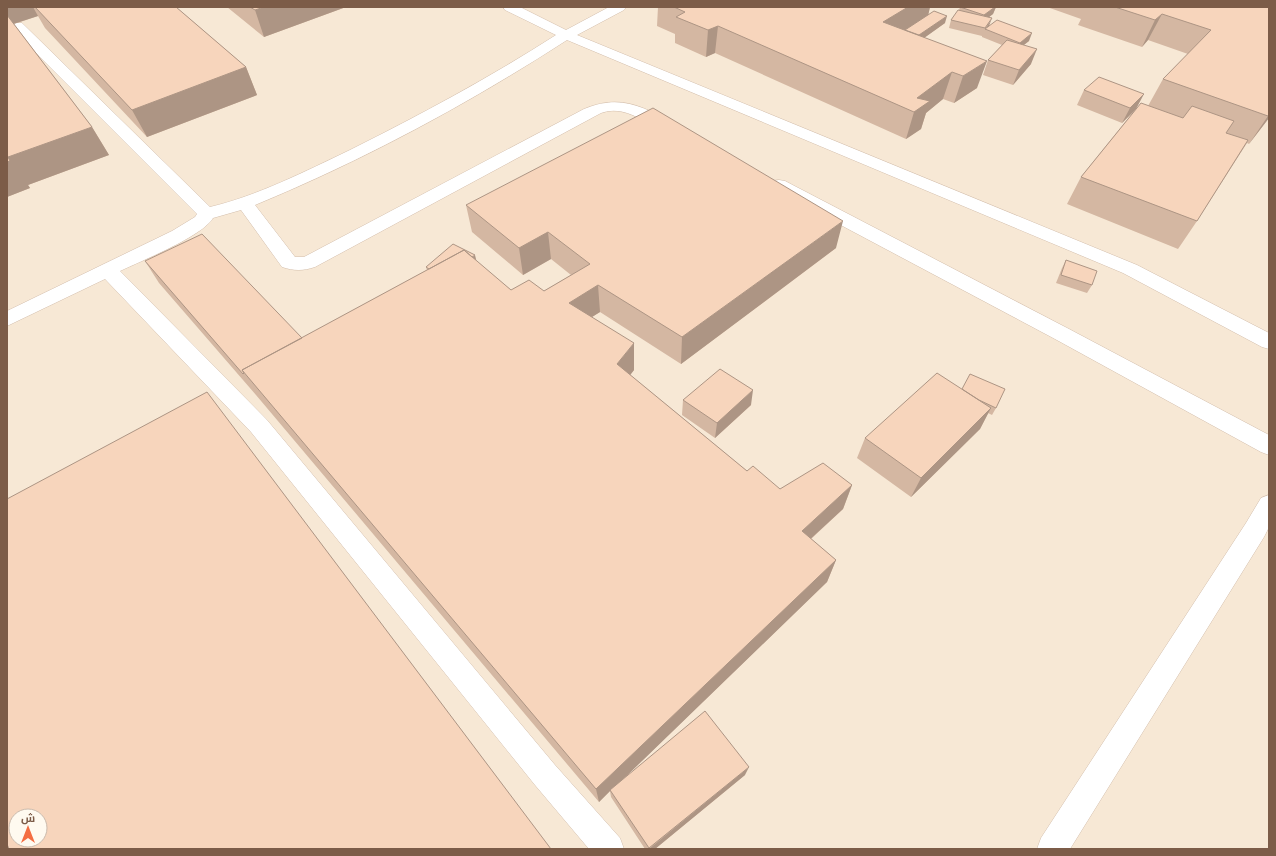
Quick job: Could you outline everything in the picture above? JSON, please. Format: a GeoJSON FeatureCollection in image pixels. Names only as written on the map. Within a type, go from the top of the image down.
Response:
{"type":"FeatureCollection","features":[{"type":"Feature","properties":{"kind":"street"},"geometry":{"type":"LineString","coordinates":[[510,7],[566,34],[1130,269],[1269,342]]}},
{"type":"Feature","properties":{"kind":"street"},"geometry":{"type":"LineString","coordinates":[[7,320],[202,221],[206,214],[244,202],[308,177],[428,117],[513,69],[566,34],[619,7]]}},
{"type":"Feature","properties":{"kind":"street"},"geometry":{"type":"LineString","coordinates":[[17,26],[200,206],[206,214]]}},
{"type":"Feature","properties":{"kind":"street"},"geometry":{"type":"LineString","coordinates":[[244,202],[289,263],[308,263],[589,112],[606,106],[620,107],[647,115],[682,134]]}},
{"type":"Feature","properties":{"kind":"street"},"geometry":{"type":"LineString","coordinates":[[766,178],[1062,334],[1269,446]]}},
{"type":"Feature","properties":{"kind":"street"},"geometry":{"type":"LineString","coordinates":[[108,270],[259,426],[544,775],[609,849]]}},
{"type":"Feature","properties":{"kind":"street"},"geometry":{"type":"LineString","coordinates":[[1052,849],[1255,530],[1269,505]]}},
{"type":"Feature","properties":{"kind":"shaded area"},"geometry":{"type":"Polygon","coordinates":[[[7,7],[1269,7],[1269,849],[7,849],[7,7]]]}},
{"type":"Feature","properties":{"kind":"building"},"geometry":{"type":"Polygon","coordinates":[[[35,7],[176,7],[246,67],[132,110],[35,7]]]}},
{"type":"Feature","properties":{"kind":"building"},"geometry":{"type":"Polygon","coordinates":[[[250,7],[264,7],[255,10],[250,7]]]}},
{"type":"Feature","properties":{"kind":"building"},"geometry":{"type":"Polygon","coordinates":[[[674,7],[908,7],[883,22],[987,61],[963,76],[952,72],[917,98],[930,101],[914,112],[718,26],[708,30],[676,17],[685,12],[674,7]]]}},
{"type":"Feature","properties":{"kind":"building"},"geometry":{"type":"Polygon","coordinates":[[[960,7],[995,7],[984,15],[960,7]]]}},
{"type":"Feature","properties":{"kind":"building"},"geometry":{"type":"Polygon","coordinates":[[[1115,7],[1269,7],[1269,115],[1268,116],[1163,79],[1211,30],[1162,14],[1155,20],[1115,7]]]}},
{"type":"Feature","properties":{"kind":"building"},"geometry":{"type":"Polygon","coordinates":[[[958,10],[992,18],[985,28],[951,20],[958,10]]]}},
{"type":"Feature","properties":{"kind":"building"},"geometry":{"type":"Polygon","coordinates":[[[934,11],[947,16],[919,35],[905,30],[934,11]]]}},
{"type":"Feature","properties":{"kind":"building"},"geometry":{"type":"Polygon","coordinates":[[[7,15],[92,127],[8,157],[10,161],[7,162],[7,15]]]}},
{"type":"Feature","properties":{"kind":"building"},"geometry":{"type":"Polygon","coordinates":[[[997,20],[1032,33],[1020,43],[985,29],[997,20]]]}},
{"type":"Feature","properties":{"kind":"building"},"geometry":{"type":"Polygon","coordinates":[[[1007,40],[1037,49],[1019,70],[988,60],[1007,40]]]}},
{"type":"Feature","properties":{"kind":"building"},"geometry":{"type":"Polygon","coordinates":[[[1099,77],[1144,94],[1130,108],[1084,90],[1099,77]]]}},
{"type":"Feature","properties":{"kind":"building"},"geometry":{"type":"Polygon","coordinates":[[[1141,103],[1183,118],[1192,106],[1234,121],[1226,133],[1248,140],[1197,221],[1081,177],[1141,103]]]}},
{"type":"Feature","properties":{"kind":"building"},"geometry":{"type":"Polygon","coordinates":[[[653,108],[843,221],[682,337],[598,285],[569,303],[634,343],[617,364],[747,471],[753,466],[780,489],[823,463],[852,485],[802,531],[836,560],[596,789],[242,370],[464,250],[511,290],[529,280],[544,291],[590,264],[548,232],[519,248],[466,205],[653,108]]]}},
{"type":"Feature","properties":{"kind":"building"},"geometry":{"type":"Polygon","coordinates":[[[202,234],[302,338],[242,370],[244,373],[243,374],[145,261],[202,234]]]}},
{"type":"Feature","properties":{"kind":"building"},"geometry":{"type":"Polygon","coordinates":[[[453,244],[475,255],[472,257],[464,250],[429,269],[426,267],[453,244]]]}},
{"type":"Feature","properties":{"kind":"building"},"geometry":{"type":"Polygon","coordinates":[[[1066,260],[1097,271],[1092,285],[1061,275],[1066,260]]]}},
{"type":"Feature","properties":{"kind":"building"},"geometry":{"type":"Polygon","coordinates":[[[720,369],[753,390],[717,423],[683,400],[720,369]]]}},
{"type":"Feature","properties":{"kind":"building"},"geometry":{"type":"Polygon","coordinates":[[[937,373],[991,408],[921,478],[865,438],[937,373]]]}},
{"type":"Feature","properties":{"kind":"building"},"geometry":{"type":"Polygon","coordinates":[[[970,374],[1005,389],[996,408],[979,400],[962,389],[970,374]]]}},
{"type":"Feature","properties":{"kind":"building"},"geometry":{"type":"Polygon","coordinates":[[[207,392],[551,849],[9,849],[48,848],[48,808],[8,808],[8,846],[7,499],[207,392]]]}},
{"type":"Feature","properties":{"kind":"building"},"geometry":{"type":"Polygon","coordinates":[[[705,711],[749,767],[649,848],[610,790],[705,711]]]}}]}
